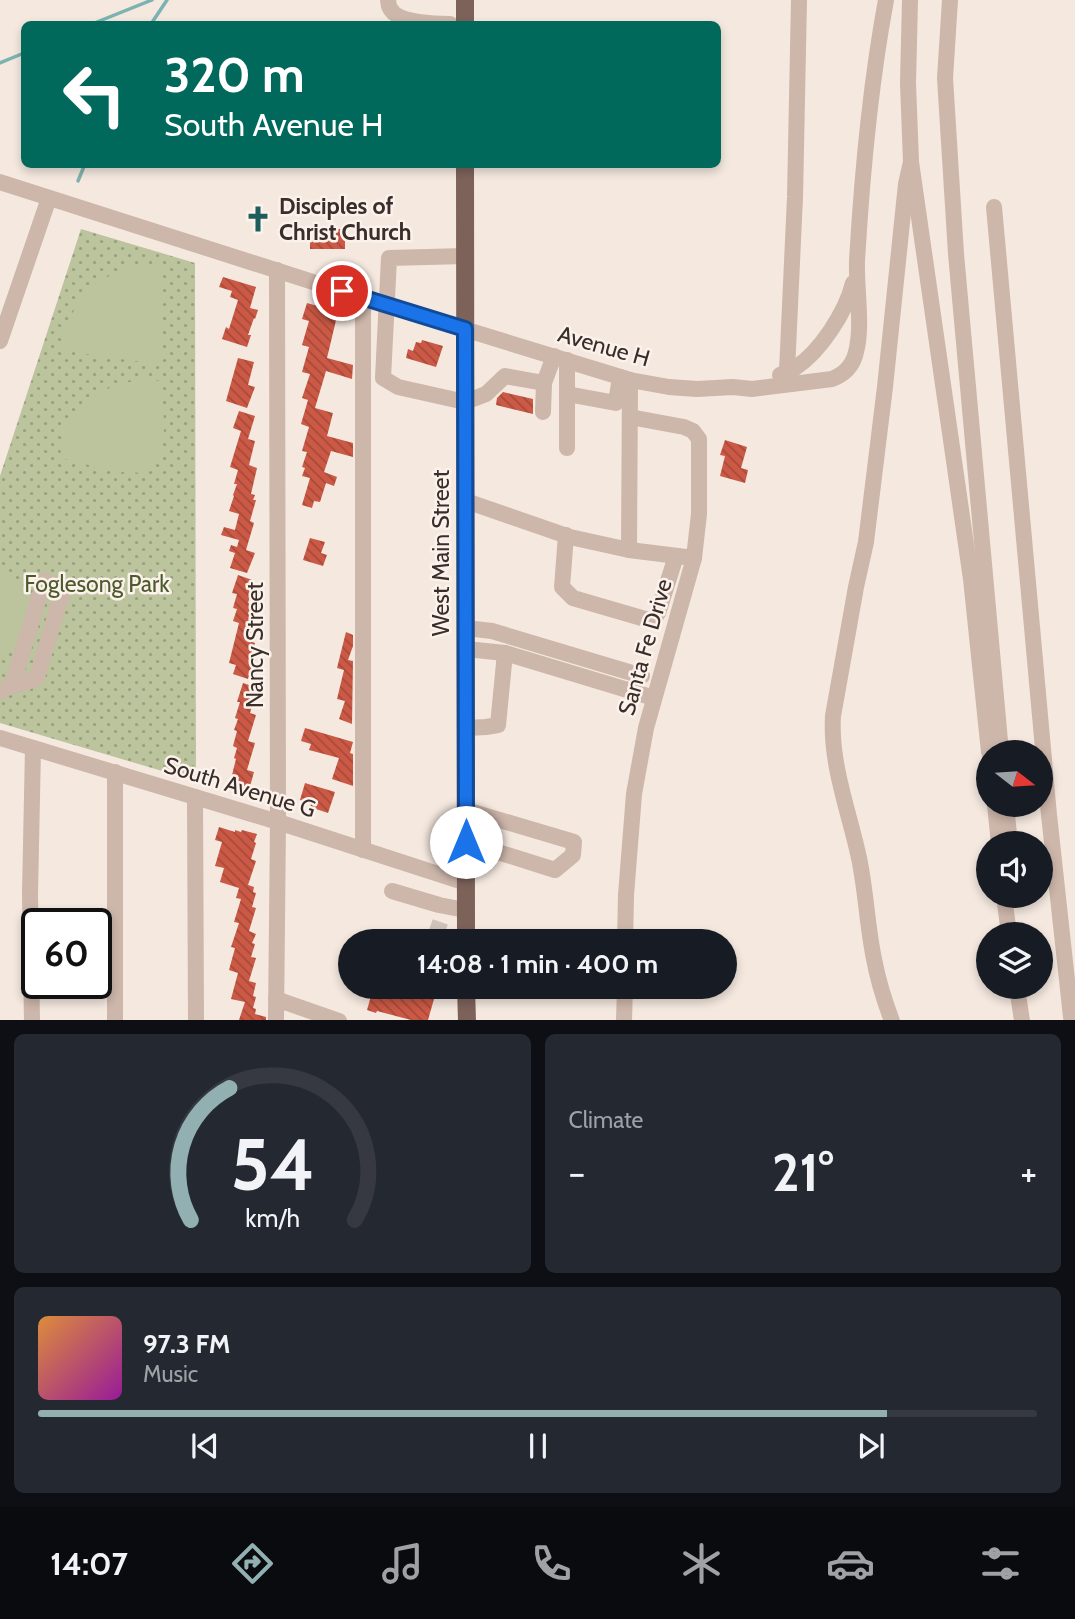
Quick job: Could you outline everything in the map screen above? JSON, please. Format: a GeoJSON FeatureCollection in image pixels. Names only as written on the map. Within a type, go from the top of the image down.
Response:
{"type":"FeatureCollection","features":[{"type":"Feature","properties":{"kind":"main road"},"geometry":{"type":"LineString","coordinates":[[465,0],[465,21]]}},
{"type":"Feature","properties":{"kind":"main road","name":"West Main Street"},"geometry":{"type":"LineString","coordinates":[[465,168],[466,929]]}},
{"type":"Feature","properties":{"kind":"main road"},"geometry":{"type":"LineString","coordinates":[[466,999],[467,1020]]}},
{"type":"Feature","properties":{"kind":"street"},"geometry":{"type":"LineString","coordinates":[[388,0],[389,8],[397,17],[419,21]]}},
{"type":"Feature","properties":{"kind":"street"},"geometry":{"type":"LineString","coordinates":[[788,371],[799,0]]}},
{"type":"Feature","properties":{"kind":"street"},"geometry":{"type":"LineString","coordinates":[[733,387],[752,389],[832,379],[842,375],[856,354],[857,264],[874,74],[886,0]]}},
{"type":"Feature","properties":{"kind":"street"},"geometry":{"type":"LineString","coordinates":[[910,0],[908,83],[911,162],[971,579],[988,740]]}},
{"type":"Feature","properties":{"kind":"street"},"geometry":{"type":"LineString","coordinates":[[950,0],[945,78],[956,254],[1000,740]]}},
{"type":"Feature","properties":{"kind":"street"},"geometry":{"type":"LineString","coordinates":[[892,1020],[882,995],[873,956],[859,858],[832,735],[850,618],[866,542],[886,387],[888,344],[906,184],[911,162]]}},
{"type":"Feature","properties":{"kind":"street","name":"Avenue H"},"geometry":{"type":"LineString","coordinates":[[0,182],[625,378],[669,387],[733,387]]}},
{"type":"Feature","properties":{"kind":"street"},"geometry":{"type":"LineString","coordinates":[[0,341],[49,198]]}},
{"type":"Feature","properties":{"kind":"street"},"geometry":{"type":"LineString","coordinates":[[994,207],[1049,815],[1073,1020]]}},
{"type":"Feature","properties":{"kind":"street"},"geometry":{"type":"LineString","coordinates":[[465,256],[389,258],[383,378],[398,387],[465,402],[486,394],[505,376],[544,383]]}},
{"type":"Feature","properties":{"kind":"street"},"geometry":{"type":"LineString","coordinates":[[733,387],[778,376],[795,368],[814,350],[841,315],[850,297],[857,264]]}},
{"type":"Feature","properties":{"kind":"street","name":"Nancy Street"},"geometry":{"type":"LineString","coordinates":[[276,1020],[277,270]]}},
{"type":"Feature","properties":{"kind":"street"},"geometry":{"type":"LineString","coordinates":[[363,298],[363,850]]}},
{"type":"Feature","properties":{"kind":"street"},"geometry":{"type":"LineString","coordinates":[[543,412],[544,383],[560,358]]}},
{"type":"Feature","properties":{"kind":"street"},"geometry":{"type":"LineString","coordinates":[[560,358],[567,394],[567,448]]}},
{"type":"Feature","properties":{"kind":"street"},"geometry":{"type":"LineString","coordinates":[[567,394],[616,402],[625,378]]}},
{"type":"Feature","properties":{"kind":"street"},"geometry":{"type":"LineString","coordinates":[[625,378],[630,417],[629,550]]}},
{"type":"Feature","properties":{"kind":"street","name":"Santa Fe Drive"},"geometry":{"type":"LineString","coordinates":[[625,929],[634,794],[646,728],[694,558],[699,514],[699,439],[693,431],[684,426],[630,417]]}},
{"type":"Feature","properties":{"kind":"street"},"geometry":{"type":"LineString","coordinates":[[466,500],[566,535],[629,550],[694,558]]}},
{"type":"Feature","properties":{"kind":"street"},"geometry":{"type":"LineString","coordinates":[[566,535],[562,587],[573,598],[652,621],[658,613],[676,556]]}},
{"type":"Feature","properties":{"kind":"street"},"geometry":{"type":"LineString","coordinates":[[44,581],[64,587],[37,677],[6,689],[44,581]]}},
{"type":"Feature","properties":{"kind":"street"},"geometry":{"type":"LineString","coordinates":[[466,628],[492,631],[642,676]]}},
{"type":"Feature","properties":{"kind":"street"},"geometry":{"type":"LineString","coordinates":[[466,649],[505,653],[654,698]]}},
{"type":"Feature","properties":{"kind":"street"},"geometry":{"type":"LineString","coordinates":[[466,728],[498,725],[505,653]]}},
{"type":"Feature","properties":{"kind":"street","name":"South Avenue G"},"geometry":{"type":"LineString","coordinates":[[0,738],[278,822],[466,883]]}},
{"type":"Feature","properties":{"kind":"street"},"geometry":{"type":"LineString","coordinates":[[32,1020],[30,894],[33,748]]}},
{"type":"Feature","properties":{"kind":"street"},"geometry":{"type":"LineString","coordinates":[[115,772],[115,1020]]}},
{"type":"Feature","properties":{"kind":"street"},"geometry":{"type":"LineString","coordinates":[[195,797],[196,1020]]}},
{"type":"Feature","properties":{"kind":"street"},"geometry":{"type":"LineString","coordinates":[[466,810],[574,842],[573,855],[555,870],[466,842]]}},
{"type":"Feature","properties":{"kind":"street"},"geometry":{"type":"LineString","coordinates":[[392,891],[443,913],[465,910]]}},
{"type":"Feature","properties":{"kind":"street"},"geometry":{"type":"LineString","coordinates":[[276,999],[339,1020]]}},
{"type":"Feature","properties":{"kind":"street"},"geometry":{"type":"LineString","coordinates":[[624,1020],[625,999]]}},
{"type":"Feature","properties":{"kind":"street"},"geometry":{"type":"LineString","coordinates":[[1019,999],[1022,1020]]}},
{"type":"Feature","properties":{"kind":"street"},"geometry":{"type":"LineString","coordinates":[[1026,999],[1029,1020]]}},
{"type":"Feature","properties":{"kind":"green space","name":"Foglesong Park"},"geometry":{"type":"Polygon","coordinates":[[[81,229],[195,263],[196,781],[0,723],[0,476],[81,229]]]}},
{"type":"Feature","properties":{"kind":"green space"},"geometry":{"type":"Polygon","coordinates":[[[150,264],[161,265],[163,356],[156,364],[59,350],[72,314],[86,294],[117,272],[150,264]]]}},
{"type":"Feature","properties":{"kind":"green space"},"geometry":{"type":"Polygon","coordinates":[[[140,380],[160,381],[164,417],[161,454],[148,473],[117,472],[60,458],[62,439],[68,423],[83,404],[103,391],[140,380]]]}},
{"type":"Feature","properties":{"kind":"green space"},"geometry":{"type":"Polygon","coordinates":[[[0,575],[24,582],[22,591],[32,593],[14,654],[0,650],[0,575]]]}},
{"type":"Feature","properties":{"kind":"building"},"geometry":{"type":"Polygon","coordinates":[[[310,229],[345,229],[345,249],[310,249],[310,229]]]}},
{"type":"Feature","properties":{"kind":"building"},"geometry":{"type":"Polygon","coordinates":[[[223,277],[256,287],[250,308],[258,310],[248,335],[251,335],[247,347],[222,339],[226,327],[229,329],[238,300],[230,297],[232,291],[219,287],[223,277]]]}},
{"type":"Feature","properties":{"kind":"building"},"geometry":{"type":"Polygon","coordinates":[[[307,303],[338,312],[327,358],[353,365],[352,379],[326,371],[315,408],[333,413],[327,436],[353,443],[353,457],[331,451],[324,472],[337,477],[334,486],[326,483],[320,502],[314,501],[312,508],[302,505],[310,478],[302,476],[307,452],[302,451],[309,427],[301,424],[308,400],[302,398],[310,374],[302,372],[309,347],[302,345],[309,321],[302,319],[307,303]]]}},
{"type":"Feature","properties":{"kind":"building"},"geometry":{"type":"Polygon","coordinates":[[[422,340],[443,346],[436,367],[406,358],[408,349],[413,351],[416,342],[421,343],[422,340]]]}},
{"type":"Feature","properties":{"kind":"building"},"geometry":{"type":"Polygon","coordinates":[[[238,358],[254,362],[248,385],[255,387],[247,408],[226,401],[238,358]]]}},
{"type":"Feature","properties":{"kind":"building"},"geometry":{"type":"Polygon","coordinates":[[[503,392],[533,399],[533,414],[496,405],[497,398],[503,392]]]}},
{"type":"Feature","properties":{"kind":"building"},"geometry":{"type":"Polygon","coordinates":[[[239,411],[255,416],[248,439],[255,441],[249,465],[257,468],[251,494],[255,495],[253,500],[256,500],[250,521],[254,523],[246,550],[255,553],[247,573],[230,568],[235,553],[229,551],[231,545],[237,547],[239,540],[221,535],[224,527],[235,530],[239,514],[229,511],[237,484],[234,484],[238,470],[230,467],[241,431],[233,428],[239,411]]]}},
{"type":"Feature","properties":{"kind":"building"},"geometry":{"type":"Polygon","coordinates":[[[725,440],[747,447],[741,468],[748,470],[745,483],[720,476],[725,456],[720,455],[725,440]]]}},
{"type":"Feature","properties":{"kind":"building"},"geometry":{"type":"Polygon","coordinates":[[[310,538],[325,542],[321,553],[327,555],[323,566],[303,560],[310,538]]]}},
{"type":"Feature","properties":{"kind":"building"},"geometry":{"type":"Polygon","coordinates":[[[238,575],[255,581],[248,603],[255,606],[250,631],[255,633],[252,642],[255,643],[250,658],[256,659],[248,679],[233,674],[236,665],[229,663],[239,623],[233,621],[237,609],[233,608],[237,594],[232,593],[238,575]]]}},
{"type":"Feature","properties":{"kind":"building"},"geometry":{"type":"Polygon","coordinates":[[[346,632],[353,635],[353,646],[348,660],[353,661],[352,724],[339,719],[345,701],[337,699],[344,670],[337,668],[346,632]]]}},
{"type":"Feature","properties":{"kind":"building"},"geometry":{"type":"Polygon","coordinates":[[[243,683],[255,687],[250,713],[256,715],[248,741],[255,743],[247,770],[254,772],[249,790],[236,787],[239,777],[232,775],[237,748],[233,746],[238,719],[235,718],[243,683]]]}},
{"type":"Feature","properties":{"kind":"building"},"geometry":{"type":"Polygon","coordinates":[[[305,728],[353,742],[350,753],[353,754],[353,786],[332,779],[339,758],[309,750],[311,744],[301,741],[305,728]]]}},
{"type":"Feature","properties":{"kind":"building"},"geometry":{"type":"Polygon","coordinates":[[[305,783],[335,792],[328,813],[310,807],[311,804],[300,800],[305,783]]]}},
{"type":"Feature","properties":{"kind":"building"},"geometry":{"type":"Polygon","coordinates":[[[219,827],[257,834],[251,859],[256,861],[248,885],[254,887],[253,892],[256,893],[252,907],[256,908],[249,931],[256,934],[251,957],[256,958],[249,981],[256,983],[253,996],[256,997],[253,1008],[256,1009],[255,1014],[266,1017],[266,1020],[239,1020],[245,1002],[231,999],[238,973],[229,970],[235,948],[231,947],[239,923],[234,922],[241,899],[236,898],[239,888],[220,882],[224,868],[215,866],[222,842],[215,840],[219,827]]]}},
{"type":"Feature","properties":{"kind":"building"},"geometry":{"type":"Polygon","coordinates":[[[370,999],[434,999],[428,1020],[411,1020],[367,1010],[370,999]]]}},
{"type":"Feature","properties":{"kind":"waterway"},"geometry":{"type":"LineString","coordinates":[[100,21],[152,0]]}},
{"type":"Feature","properties":{"kind":"waterway"},"geometry":{"type":"LineString","coordinates":[[153,21],[167,0]]}},
{"type":"Feature","properties":{"kind":"waterway"},"geometry":{"type":"LineString","coordinates":[[0,63],[21,54]]}},
{"type":"Feature","properties":{"kind":"waterway"},"geometry":{"type":"LineString","coordinates":[[78,181],[83,168]]}},
{"type":"Feature","properties":{"kind":"tunnel"},"geometry":{"type":"LineString","coordinates":[[438,929],[441,920]]}},
{"type":"Feature","properties":{"kind":"place","name":"Disciples of Christ Church"},"geometry":{"type":"Point","coordinates":[258,219]}},
{"type":"Feature","properties":{"kind":"route"},"geometry":{"type":"LineString","coordinates":[[342,291],[465,329],[466,842]]}}]}
